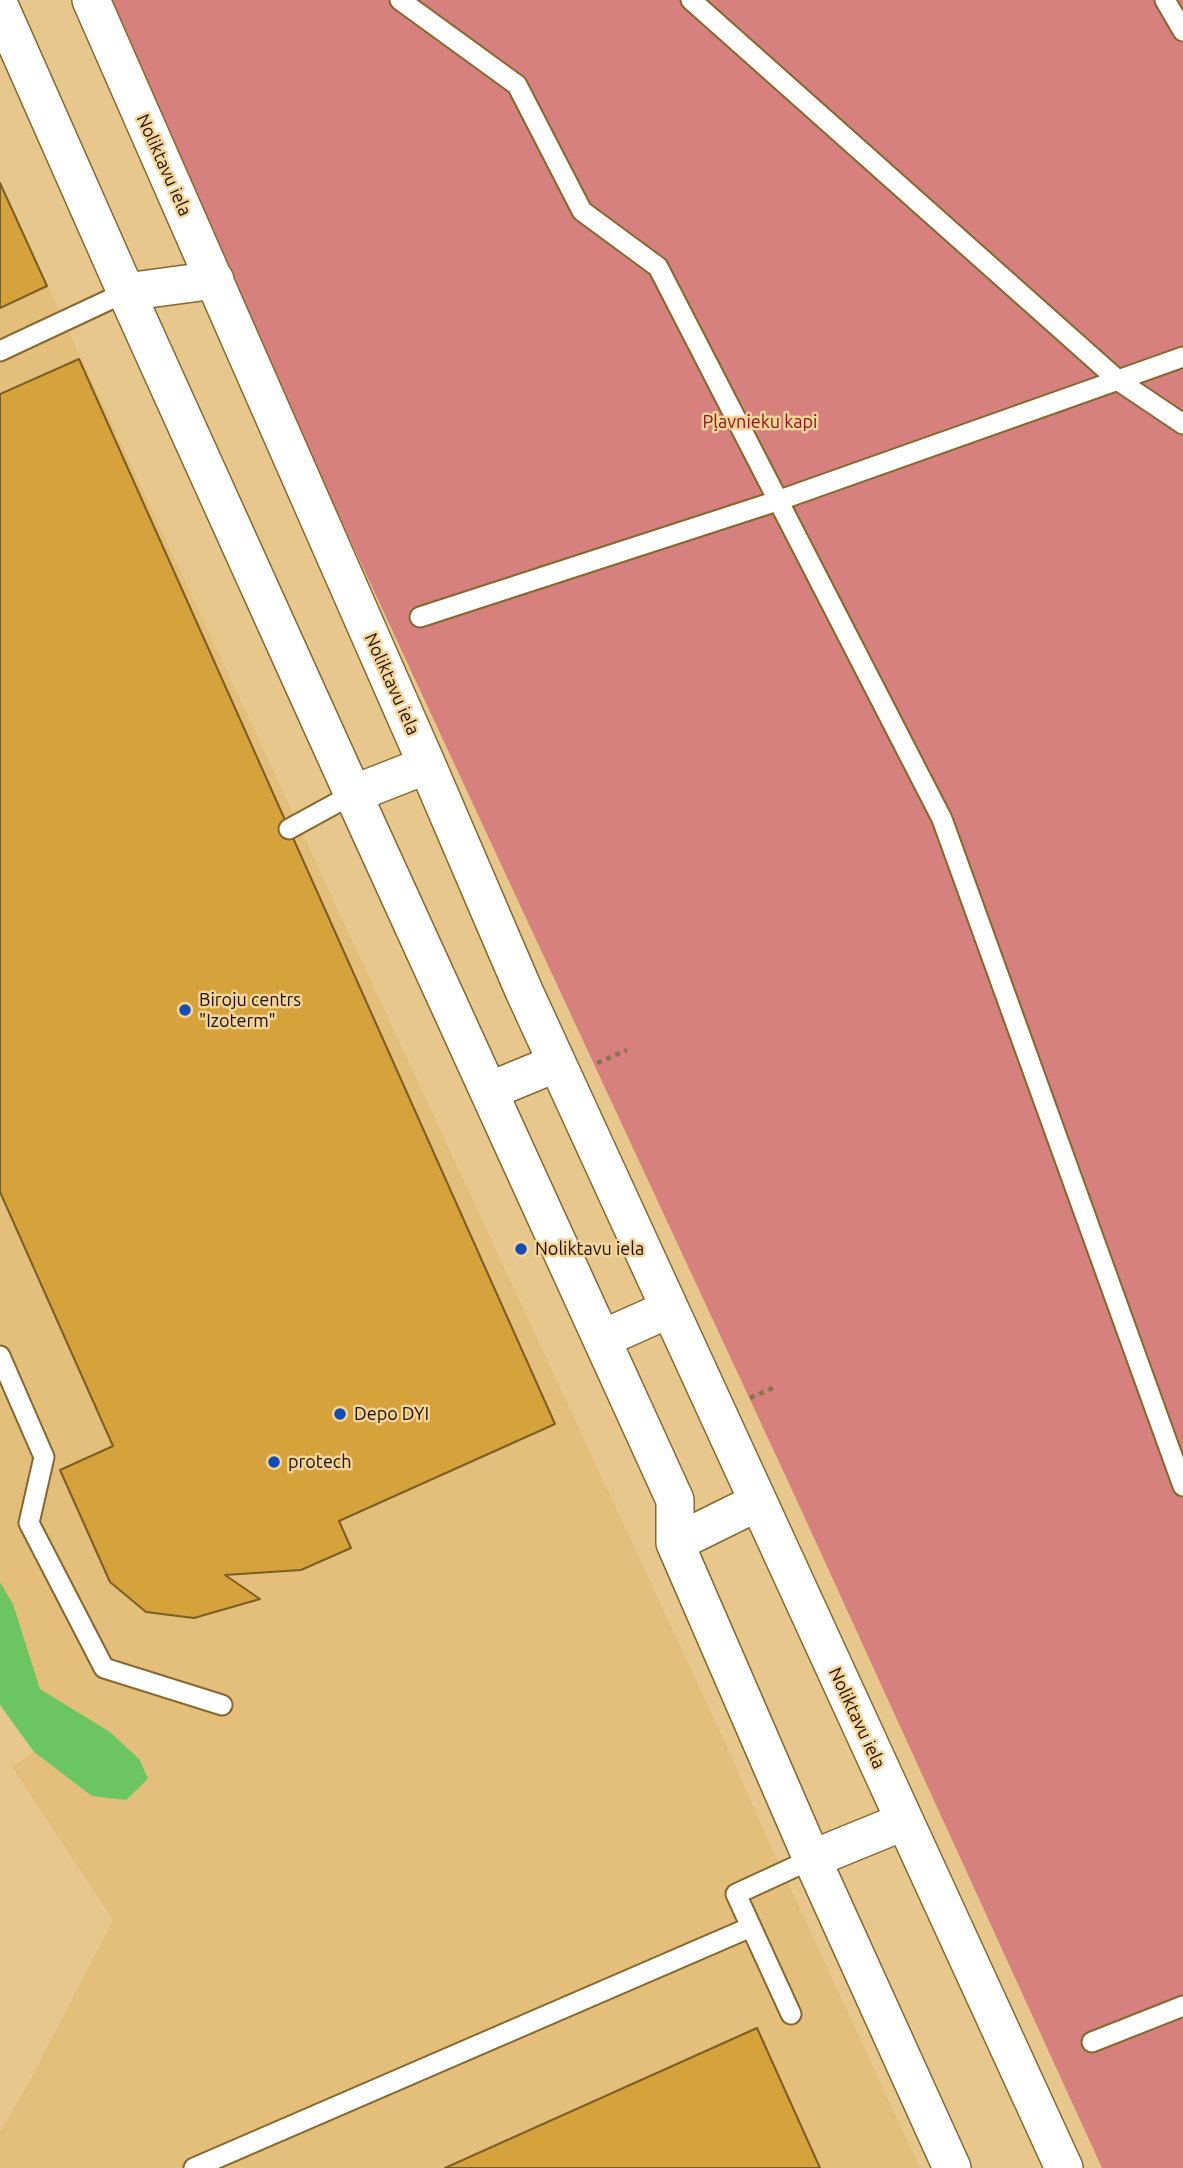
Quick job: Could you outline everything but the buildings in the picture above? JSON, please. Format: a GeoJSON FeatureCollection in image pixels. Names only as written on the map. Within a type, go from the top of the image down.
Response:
{"type":"FeatureCollection","features":[{"type":"Feature","properties":{"kind":"street","name":"Noliktavu iela"},"geometry":{"type":"LineString","coordinates":[[91,0],[428,765],[524,991],[1064,2168]]}},
{"type":"Feature","properties":{"kind":"street"},"geometry":{"type":"LineString","coordinates":[[0,7],[126,292],[675,1500],[675,1543],[812,1859],[952,2168]]}},
{"type":"Feature","properties":{"kind":"street"},"geometry":{"type":"LineString","coordinates":[[126,292],[215,280]]}},
{"type":"Feature","properties":{"kind":"street"},"geometry":{"type":"LineString","coordinates":[[353,794],[428,765]]}},
{"type":"Feature","properties":{"kind":"street"},"geometry":{"type":"LineString","coordinates":[[489,1091],[557,1062]]}},
{"type":"Feature","properties":{"kind":"street"},"geometry":{"type":"LineString","coordinates":[[602,1339],[669,1309]]}},
{"type":"Feature","properties":{"kind":"street"},"geometry":{"type":"LineString","coordinates":[[675,1543],[758,1502]]}},
{"type":"Feature","properties":{"kind":"street"},"geometry":{"type":"LineString","coordinates":[[812,1859],[905,1821]]}},
{"type":"Feature","properties":{"kind":"lane"},"geometry":{"type":"LineString","coordinates":[[400,0],[517,85],[582,211],[658,267],[942,819],[1183,1486]]}},
{"type":"Feature","properties":{"kind":"lane"},"geometry":{"type":"LineString","coordinates":[[691,0],[1119,381],[1183,424]]}},
{"type":"Feature","properties":{"kind":"lane"},"geometry":{"type":"LineString","coordinates":[[1165,0],[1183,31]]}},
{"type":"Feature","properties":{"kind":"lane"},"geometry":{"type":"LineString","coordinates":[[0,351],[126,292]]}},
{"type":"Feature","properties":{"kind":"lane"},"geometry":{"type":"LineString","coordinates":[[420,617],[777,501],[1183,357]]}},
{"type":"Feature","properties":{"kind":"lane"},"geometry":{"type":"LineString","coordinates":[[289,829],[353,794]]}},
{"type":"Feature","properties":{"kind":"lane"},"geometry":{"type":"LineString","coordinates":[[0,1356],[44,1457],[29,1523],[104,1668],[222,1705]]}},
{"type":"Feature","properties":{"kind":"lane"},"geometry":{"type":"LineString","coordinates":[[791,2014],[736,1894],[812,1859]]}},
{"type":"Feature","properties":{"kind":"lane"},"geometry":{"type":"LineString","coordinates":[[194,2168],[751,1927]]}},
{"type":"Feature","properties":{"kind":"lane"},"geometry":{"type":"LineString","coordinates":[[1093,2042],[1183,2006]]}},
{"type":"Feature","properties":{"kind":"shaded area"},"geometry":{"type":"Polygon","coordinates":[[[0,183],[920,2168],[0,2168],[0,2132],[34,2073],[113,1920],[12,1767],[34,1752],[92,1796],[126,1800],[148,1779],[110,1732],[40,1689],[13,1604],[0,1582],[0,183]]]}},
{"type":"Feature","properties":{"kind":"shaded area"},"geometry":{"type":"Polygon","coordinates":[[[0,1582],[13,1604],[40,1689],[110,1732],[140,1760],[148,1779],[126,1800],[92,1796],[34,1752],[0,1705],[0,1582]]]}},
{"type":"Feature","properties":{"kind":"green space","name":"Pļavnieku kapi"},"geometry":{"type":"Polygon","coordinates":[[[99,0],[1183,0],[1183,2168],[1102,2168],[793,1492],[99,0]]]}},
{"type":"Feature","properties":{"kind":"place","name":"Biroju centrs \"Izoterm\""},"geometry":{"type":"Point","coordinates":[185,1010]}},
{"type":"Feature","properties":{"kind":"place","name":"Noliktavu iela"},"geometry":{"type":"Point","coordinates":[521,1249]}},
{"type":"Feature","properties":{"kind":"place","name":"Depo DYI"},"geometry":{"type":"Point","coordinates":[340,1414]}},
{"type":"Feature","properties":{"kind":"place","name":"protech"},"geometry":{"type":"Point","coordinates":[274,1462]}}]}
